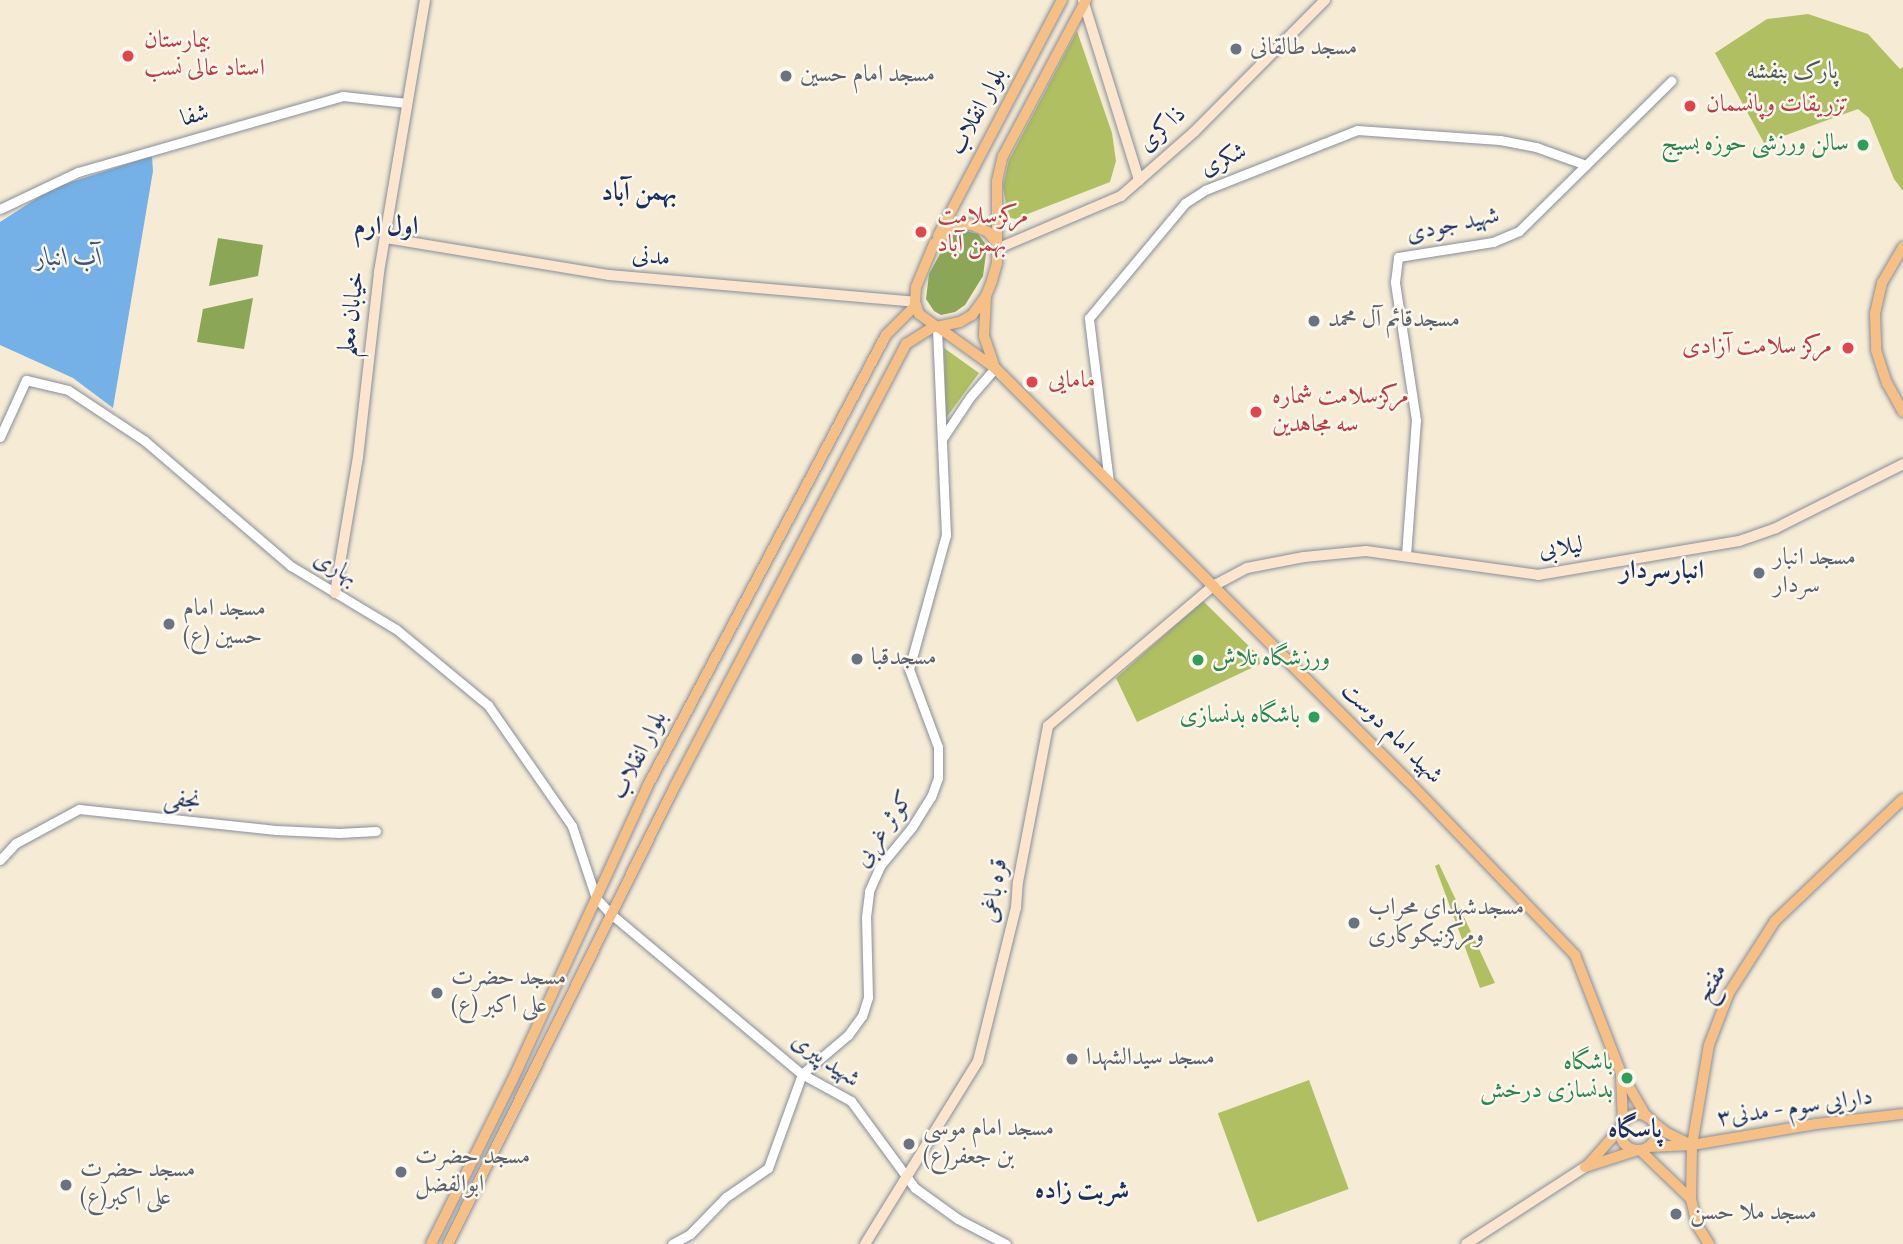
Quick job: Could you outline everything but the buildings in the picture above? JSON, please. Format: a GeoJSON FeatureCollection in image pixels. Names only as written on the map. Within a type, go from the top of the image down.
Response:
{"type":"FeatureCollection","features":[{"type":"Feature","properties":{"kind":"main road","name":"خیابان معلم"},"geometry":{"type":"LineString","coordinates":[[335,593],[358,457],[385,238],[425,0]]}},
{"type":"Feature","properties":{"kind":"main road","name":"بلوار انقلاب"},"geometry":{"type":"LineString","coordinates":[[934,244],[1062,0]]}},
{"type":"Feature","properties":{"kind":"main road","name":"بلوار انقلاب"},"geometry":{"type":"LineString","coordinates":[[998,246],[999,168],[1085,0]]}},
{"type":"Feature","properties":{"kind":"main road"},"geometry":{"type":"LineString","coordinates":[[1085,0],[1139,180]]}},
{"type":"Feature","properties":{"kind":"main road","name":"ذاکری"},"geometry":{"type":"LineString","coordinates":[[998,246],[1121,195],[1194,132],[1325,0]]}},
{"type":"Feature","properties":{"kind":"main road"},"geometry":{"type":"LineString","coordinates":[[986,296],[972,315],[960,322],[936,327],[919,314],[915,303],[916,287],[934,244],[947,232],[970,224],[988,232],[998,246],[997,263],[986,296],[984,336],[995,368]]}},
{"type":"Feature","properties":{"kind":"main road","name":"مدنی"},"geometry":{"type":"LineString","coordinates":[[385,238],[609,275],[915,303]]}},
{"type":"Feature","properties":{"kind":"main road"},"geometry":{"type":"LineString","coordinates":[[1903,247],[1882,283],[1875,314],[1876,350],[1887,383],[1903,412]]}},
{"type":"Feature","properties":{"kind":"main road","name":"بلوار انقلاب"},"geometry":{"type":"LineString","coordinates":[[431,1244],[512,1081],[647,787],[886,335],[915,303]]}},
{"type":"Feature","properties":{"kind":"main road","name":"بلوار انقلاب"},"geometry":{"type":"LineString","coordinates":[[448,1244],[611,914],[906,344],[936,327]]}},
{"type":"Feature","properties":{"kind":"main road","name":"شهید امام دوست"},"geometry":{"type":"LineString","coordinates":[[936,327],[995,368],[1418,791],[1575,955],[1621,1073]]}},
{"type":"Feature","properties":{"kind":"main road","name":"لیلابی"},"geometry":{"type":"LineString","coordinates":[[1213,586],[1247,568],[1304,557],[1366,551],[1538,575],[1739,541],[1776,527],[1903,464]]}},
{"type":"Feature","properties":{"kind":"main road","name":"قره باغی"},"geometry":{"type":"LineString","coordinates":[[865,1244],[978,1061],[1012,927],[1048,726],[1213,586]]}},
{"type":"Feature","properties":{"kind":"main road","name":"مفتح"},"geometry":{"type":"LineString","coordinates":[[1709,1244],[1697,1224],[1691,1199],[1692,1145],[1709,1045],[1729,993],[1775,921],[1903,799]]}},
{"type":"Feature","properties":{"kind":"main road"},"geometry":{"type":"LineString","coordinates":[[1621,1073],[1649,1119],[1655,1138],[1642,1149]]}},
{"type":"Feature","properties":{"kind":"main road"},"geometry":{"type":"LineString","coordinates":[[1621,1073],[1624,1144],[1642,1149],[1691,1199]]}},
{"type":"Feature","properties":{"kind":"main road"},"geometry":{"type":"LineString","coordinates":[[1466,1244],[1585,1167],[1622,1125],[1636,1114],[1692,1145]]}},
{"type":"Feature","properties":{"kind":"main road","name":"دارایی سوم - مدنی۳"},"geometry":{"type":"LineString","coordinates":[[1585,1167],[1642,1149],[1692,1145],[1816,1124],[1903,1114]]}},
{"type":"Feature","properties":{"kind":"street","name":"شهید جودی"},"geometry":{"type":"LineString","coordinates":[[1406,555],[1416,420],[1395,282],[1398,257],[1493,242],[1518,231],[1671,81]]}},
{"type":"Feature","properties":{"kind":"street","name":"شفا"},"geometry":{"type":"LineString","coordinates":[[0,209],[78,172],[343,96],[407,103]]}},
{"type":"Feature","properties":{"kind":"street","name":"شکری"},"geometry":{"type":"LineString","coordinates":[[1109,482],[1089,318],[1185,203],[1205,190],[1357,130],[1500,140],[1536,147],[1586,165]]}},
{"type":"Feature","properties":{"kind":"street","name":"کوثر غربی"},"geometry":{"type":"LineString","coordinates":[[672,1244],[690,1234],[726,1197],[768,1168],[802,1074],[848,1035],[862,1016],[869,997],[866,917],[869,891],[880,866],[926,806],[938,778],[938,747],[909,669],[946,535],[936,327]]}},
{"type":"Feature","properties":{"kind":"street"},"geometry":{"type":"LineString","coordinates":[[942,439],[970,397],[995,368]]}},
{"type":"Feature","properties":{"kind":"street","name":"بهاری"},"geometry":{"type":"LineString","coordinates":[[1,435],[26,380],[68,390],[145,441],[291,566],[382,618],[488,705],[572,825],[596,898]]}},
{"type":"Feature","properties":{"kind":"street","name":"نجفی"},"geometry":{"type":"LineString","coordinates":[[0,860],[16,844],[79,809],[302,832],[376,831]]}},
{"type":"Feature","properties":{"kind":"street","name":"شهید پیری"},"geometry":{"type":"LineString","coordinates":[[596,898],[611,914],[802,1074],[851,1101],[915,1188],[958,1219],[1006,1244]]}},
{"type":"Feature","properties":{"kind":"green space","name":"پارک بنفشه"},"geometry":{"type":"Polygon","coordinates":[[[1808,14],[1868,34],[1900,69],[1903,67],[1903,191],[1894,179],[1869,118],[1858,109],[1764,143],[1715,53],[1767,19],[1808,14]]]}},
{"type":"Feature","properties":{"kind":"green space"},"geometry":{"type":"Polygon","coordinates":[[[1077,31],[1112,133],[1116,161],[1110,182],[1015,219],[1008,217],[1003,186],[1009,160],[1077,31]]]}},
{"type":"Feature","properties":{"kind":"green space"},"geometry":{"type":"Polygon","coordinates":[[[966,231],[978,234],[987,246],[983,276],[965,305],[955,312],[941,315],[934,311],[926,299],[929,274],[947,241],[955,233],[966,231]]]}},
{"type":"Feature","properties":{"kind":"green space"},"geometry":{"type":"Polygon","coordinates":[[[218,238],[263,245],[258,276],[209,286],[218,238]]]}},
{"type":"Feature","properties":{"kind":"green space"},"geometry":{"type":"Polygon","coordinates":[[[253,298],[244,349],[197,342],[203,309],[253,298]]]}},
{"type":"Feature","properties":{"kind":"green space"},"geometry":{"type":"Polygon","coordinates":[[[944,348],[979,373],[946,418],[944,348]]]}},
{"type":"Feature","properties":{"kind":"green space","name":"ورزشگاه تلاش"},"geometry":{"type":"Polygon","coordinates":[[[1203,601],[1259,656],[1260,664],[1137,722],[1116,678],[1203,601]]]}},
{"type":"Feature","properties":{"kind":"green space"},"geometry":{"type":"Polygon","coordinates":[[[1439,864],[1495,983],[1480,988],[1435,866],[1439,864]]]}},
{"type":"Feature","properties":{"kind":"green space"},"geometry":{"type":"Polygon","coordinates":[[[1309,1080],[1349,1189],[1258,1222],[1218,1113],[1309,1080]]]}},
{"type":"Feature","properties":{"kind":"water","name":"آب انبار"},"geometry":{"type":"Polygon","coordinates":[[[152,156],[153,171],[113,408],[73,378],[0,345],[0,222],[53,188],[152,156]]]}},
{"type":"Feature","properties":{"kind":"place","name":"مسجد طالقانی"},"geometry":{"type":"Point","coordinates":[1236,49]}},
{"type":"Feature","properties":{"kind":"place","name":"بیمارستان استاد عالی نسب"},"geometry":{"type":"Point","coordinates":[128,56]}},
{"type":"Feature","properties":{"kind":"place","name":"مسجد امام حسین"},"geometry":{"type":"Point","coordinates":[786,76]}},
{"type":"Feature","properties":{"kind":"place","name":"تزریقات وپانسمان"},"geometry":{"type":"Point","coordinates":[1690,106]}},
{"type":"Feature","properties":{"kind":"place","name":"سالن ورزشی حوزه بسیج"},"geometry":{"type":"Point","coordinates":[1863,145]}},
{"type":"Feature","properties":{"kind":"place","name":"مرکزسلامت بهمن آباد"},"geometry":{"type":"Point","coordinates":[921,232]}},
{"type":"Feature","properties":{"kind":"place","name":"مسجدقائم آل محمد"},"geometry":{"type":"Point","coordinates":[1314,321]}},
{"type":"Feature","properties":{"kind":"place","name":"مرکز سلامت آزادی"},"geometry":{"type":"Point","coordinates":[1848,348]}},
{"type":"Feature","properties":{"kind":"place","name":"مامایی"},"geometry":{"type":"Point","coordinates":[1032,382]}},
{"type":"Feature","properties":{"kind":"place","name":"مرکزسلامت شماره سه مجاهدین"},"geometry":{"type":"Point","coordinates":[1256,412]}},
{"type":"Feature","properties":{"kind":"place","name":"مسجد انبار سردار"},"geometry":{"type":"Point","coordinates":[1759,573]}},
{"type":"Feature","properties":{"kind":"place","name":"مسجد امام حسین (ع)"},"geometry":{"type":"Point","coordinates":[169,624]}},
{"type":"Feature","properties":{"kind":"place","name":"مسجدقبا"},"geometry":{"type":"Point","coordinates":[857,659]}},
{"type":"Feature","properties":{"kind":"place","name":"ورزشگاه تلاش"},"geometry":{"type":"Point","coordinates":[1198,660]}},
{"type":"Feature","properties":{"kind":"place","name":"باشگاه بدنسازی"},"geometry":{"type":"Point","coordinates":[1314,717]}},
{"type":"Feature","properties":{"kind":"place","name":"مسجدشهدای محراب ومرکزنیکوکاری"},"geometry":{"type":"Point","coordinates":[1354,923]}},
{"type":"Feature","properties":{"kind":"place","name":"مسجد حضرت علی اکبر (ع)"},"geometry":{"type":"Point","coordinates":[437,993]}},
{"type":"Feature","properties":{"kind":"place","name":"مسجد سیدالشهدا"},"geometry":{"type":"Point","coordinates":[1072,1059]}},
{"type":"Feature","properties":{"kind":"place","name":"باشگاه بدنسازی درخش"},"geometry":{"type":"Point","coordinates":[1627,1078]}},
{"type":"Feature","properties":{"kind":"place","name":"مسجد امام موسی بن جعفر(ع)"},"geometry":{"type":"Point","coordinates":[909,1144]}},
{"type":"Feature","properties":{"kind":"place","name":"مسجد حضرت ابوالفضل"},"geometry":{"type":"Point","coordinates":[401,1172]}},
{"type":"Feature","properties":{"kind":"place","name":"مسجد حضرت علی اکبر(ع)"},"geometry":{"type":"Point","coordinates":[66,1185]}},
{"type":"Feature","properties":{"kind":"place","name":"مسجد ملا حسن"},"geometry":{"type":"Point","coordinates":[1676,1214]}},
{"type":"Feature","properties":{"kind":"district","name":"بهمن آباد"},"geometry":{"type":"Point","coordinates":[639,194]}},
{"type":"Feature","properties":{"kind":"district","name":"اول ارم"},"geometry":{"type":"Point","coordinates":[386,228]}},
{"type":"Feature","properties":{"kind":"district","name":"انبارسردار"},"geometry":{"type":"Point","coordinates":[1662,572]}},
{"type":"Feature","properties":{"kind":"district","name":"پاسگاه"},"geometry":{"type":"Point","coordinates":[1635,1131]}},
{"type":"Feature","properties":{"kind":"district","name":"شربت زاده"},"geometry":{"type":"Point","coordinates":[1082,1192]}}]}
